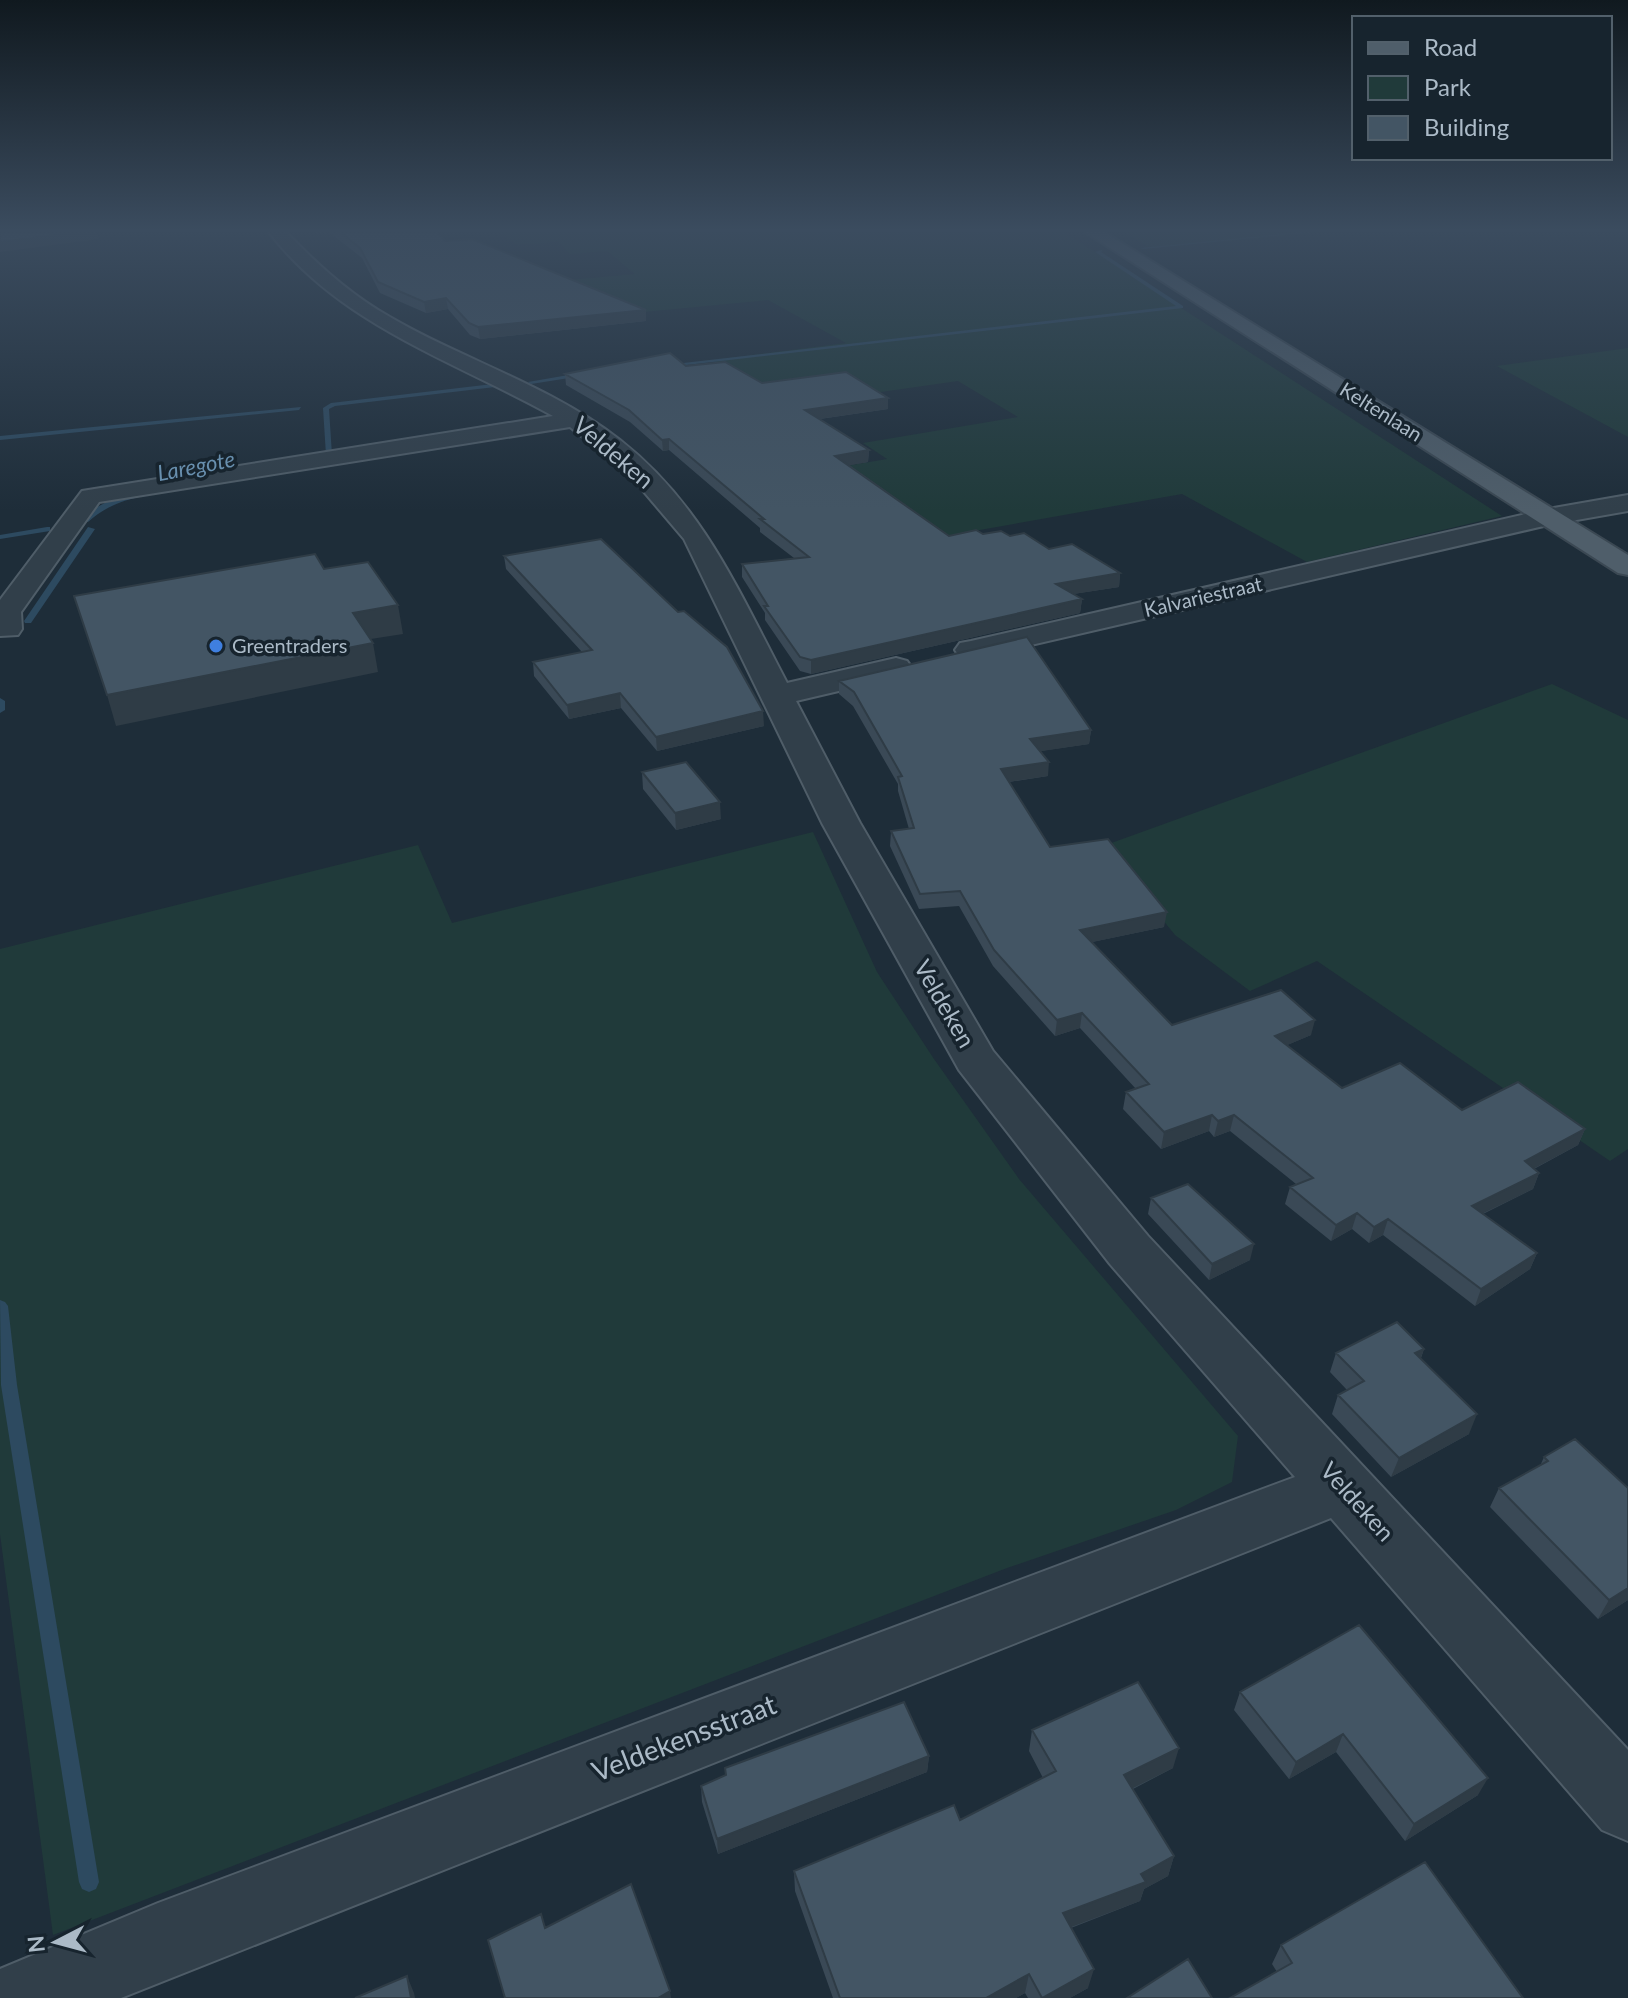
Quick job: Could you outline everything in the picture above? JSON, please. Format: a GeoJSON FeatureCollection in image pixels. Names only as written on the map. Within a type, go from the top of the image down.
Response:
{"type":"FeatureCollection","features":[{"type":"Feature","properties":{"kind":"main road","name":"Keltenlaan"},"geometry":{"type":"LineString","coordinates":[[1242,325],[1628,567]]}},
{"type":"Feature","properties":{"kind":"street","name":"Veldeken"},"geometry":{"type":"LineString","coordinates":[[394,325],[574,420],[638,469],[697,537],[841,823],[975,1059],[1129,1250],[1628,1804]]}},
{"type":"Feature","properties":{"kind":"street"},"geometry":{"type":"LineString","coordinates":[[7,629],[6,612],[91,496],[574,420]]}},
{"type":"Feature","properties":{"kind":"street","name":"Kalvariestraat"},"geometry":{"type":"LineString","coordinates":[[948,656],[1548,517],[1628,503]]}},
{"type":"Feature","properties":{"kind":"street"},"geometry":{"type":"LineString","coordinates":[[779,695],[917,663]]}},
{"type":"Feature","properties":{"kind":"street","name":"Veldekensstraat"},"geometry":{"type":"LineString","coordinates":[[28,1998],[302,1886],[1343,1486]]}},
{"type":"Feature","properties":{"kind":"green space"},"geometry":{"type":"Polygon","coordinates":[[[814,325],[1208,325],[1502,516],[1307,562],[1182,494],[946,536],[793,475],[887,459],[863,443],[1018,417],[958,381],[769,408],[713,360],[846,343],[814,325]]]}},
{"type":"Feature","properties":{"kind":"green space"},"geometry":{"type":"Polygon","coordinates":[[[1628,348],[1628,437],[1497,366],[1628,348]]]}},
{"type":"Feature","properties":{"kind":"green space"},"geometry":{"type":"Polygon","coordinates":[[[1552,684],[1628,720],[1628,1149],[1610,1161],[1317,961],[1250,991],[1175,935],[1103,846],[1552,684]]]}},
{"type":"Feature","properties":{"kind":"green space"},"geometry":{"type":"Polygon","coordinates":[[[813,832],[877,972],[934,1059],[1019,1179],[1238,1436],[1232,1482],[1176,1510],[1007,1568],[53,1935],[0,1534],[0,949],[418,845],[452,923],[813,832]]]}},
{"type":"Feature","properties":{"kind":"building"},"geometry":{"type":"Polygon","coordinates":[[[670,353],[686,366],[725,362],[762,383],[846,372],[888,398],[805,410],[869,450],[835,456],[949,536],[976,530],[983,534],[1001,531],[1010,536],[1024,533],[1049,549],[1072,544],[1120,573],[1056,584],[1082,599],[811,660],[800,657],[764,606],[768,606],[742,564],[809,557],[760,519],[764,519],[669,439],[662,440],[629,410],[565,374],[670,353]]]}},
{"type":"Feature","properties":{"kind":"building"},"geometry":{"type":"Polygon","coordinates":[[[601,539],[678,612],[684,611],[727,647],[763,711],[656,737],[620,693],[567,705],[533,662],[592,650],[504,556],[601,539]]]}},
{"type":"Feature","properties":{"kind":"building"},"geometry":{"type":"Polygon","coordinates":[[[315,554],[324,569],[368,562],[398,605],[353,613],[373,643],[107,695],[74,596],[315,554]]]}},
{"type":"Feature","properties":{"kind":"building"},"geometry":{"type":"Polygon","coordinates":[[[1027,637],[1091,730],[1030,739],[1049,762],[1001,769],[1050,847],[1108,839],[1167,912],[1080,930],[1172,1025],[1281,990],[1315,1020],[1275,1036],[1342,1088],[1400,1063],[1462,1110],[1518,1082],[1585,1129],[1525,1161],[1539,1173],[1472,1206],[1537,1253],[1481,1289],[1388,1219],[1374,1227],[1357,1213],[1336,1225],[1290,1187],[1313,1178],[1234,1115],[1218,1121],[1212,1115],[1164,1132],[1126,1092],[1149,1084],[1082,1013],[1057,1020],[994,950],[960,891],[920,894],[891,831],[914,828],[898,777],[902,776],[854,692],[839,681],[1027,637]]]}},
{"type":"Feature","properties":{"kind":"building"},"geometry":{"type":"Polygon","coordinates":[[[686,762],[720,802],[675,813],[642,772],[686,762]]]}},
{"type":"Feature","properties":{"kind":"building"},"geometry":{"type":"Polygon","coordinates":[[[1188,1184],[1254,1244],[1212,1264],[1151,1198],[1188,1184]]]}},
{"type":"Feature","properties":{"kind":"building"},"geometry":{"type":"Polygon","coordinates":[[[1397,1322],[1424,1349],[1415,1353],[1477,1414],[1399,1458],[1338,1395],[1364,1381],[1336,1353],[1397,1322]]]}},
{"type":"Feature","properties":{"kind":"building"},"geometry":{"type":"Polygon","coordinates":[[[1575,1439],[1628,1488],[1628,1588],[1609,1600],[1499,1488],[1548,1461],[1544,1457],[1575,1439]]]}},
{"type":"Feature","properties":{"kind":"building"},"geometry":{"type":"Polygon","coordinates":[[[1359,1625],[1488,1778],[1414,1824],[1343,1734],[1296,1762],[1240,1692],[1359,1625]]]}},
{"type":"Feature","properties":{"kind":"building"},"geometry":{"type":"Polygon","coordinates":[[[1138,1682],[1179,1748],[1124,1775],[1174,1856],[1141,1874],[1146,1882],[1063,1913],[1094,1969],[1042,1998],[1029,1974],[986,1998],[840,1998],[794,1871],[954,1805],[960,1820],[1056,1771],[1032,1730],[1138,1682]]]}},
{"type":"Feature","properties":{"kind":"building"},"geometry":{"type":"Polygon","coordinates":[[[904,1702],[929,1756],[717,1839],[701,1786],[726,1775],[725,1768],[904,1702]]]}},
{"type":"Feature","properties":{"kind":"building"},"geometry":{"type":"Polygon","coordinates":[[[1425,1862],[1523,1998],[1230,1998],[1292,1963],[1281,1945],[1425,1862]]]}},
{"type":"Feature","properties":{"kind":"building"},"geometry":{"type":"Polygon","coordinates":[[[631,1884],[670,1991],[658,1998],[505,1998],[488,1940],[541,1914],[545,1928],[631,1884]]]}},
{"type":"Feature","properties":{"kind":"building"},"geometry":{"type":"Polygon","coordinates":[[[1188,1959],[1212,1998],[1127,1998],[1188,1959]]]}},
{"type":"Feature","properties":{"kind":"building"},"geometry":{"type":"Polygon","coordinates":[[[407,1976],[411,1998],[355,1998],[407,1976]]]}},
{"type":"Feature","properties":{"kind":"waterway","name":"Laregote"},"geometry":{"type":"LineString","coordinates":[[669,365],[1020,325]]}},
{"type":"Feature","properties":{"kind":"waterway","name":"Laregote"},"geometry":{"type":"LineString","coordinates":[[531,382],[580,375]]}},
{"type":"Feature","properties":{"kind":"waterway","name":"Laregote"},"geometry":{"type":"LineString","coordinates":[[329,455],[326,408],[333,404],[493,386]]}},
{"type":"Feature","properties":{"kind":"waterway"},"geometry":{"type":"LineString","coordinates":[[0,438],[299,408]]}},
{"type":"Feature","properties":{"kind":"waterway","name":"Laregote"},"geometry":{"type":"LineString","coordinates":[[85,520],[95,511],[121,499],[194,486]]}},
{"type":"Feature","properties":{"kind":"waterway","name":"Laregote"},"geometry":{"type":"LineString","coordinates":[[0,537],[47,529]]}},
{"type":"Feature","properties":{"kind":"waterway"},"geometry":{"type":"LineString","coordinates":[[28,621],[91,529]]}},
{"type":"Feature","properties":{"kind":"waterway"},"geometry":{"type":"LineString","coordinates":[[0,701],[0,710]]}},
{"type":"Feature","properties":{"kind":"waterway"},"geometry":{"type":"LineString","coordinates":[[0,1306],[9,1385],[89,1882]]}},
{"type":"Feature","properties":{"kind":"place","name":"Greentraders"},"geometry":{"type":"Point","coordinates":[216,646]}}]}
